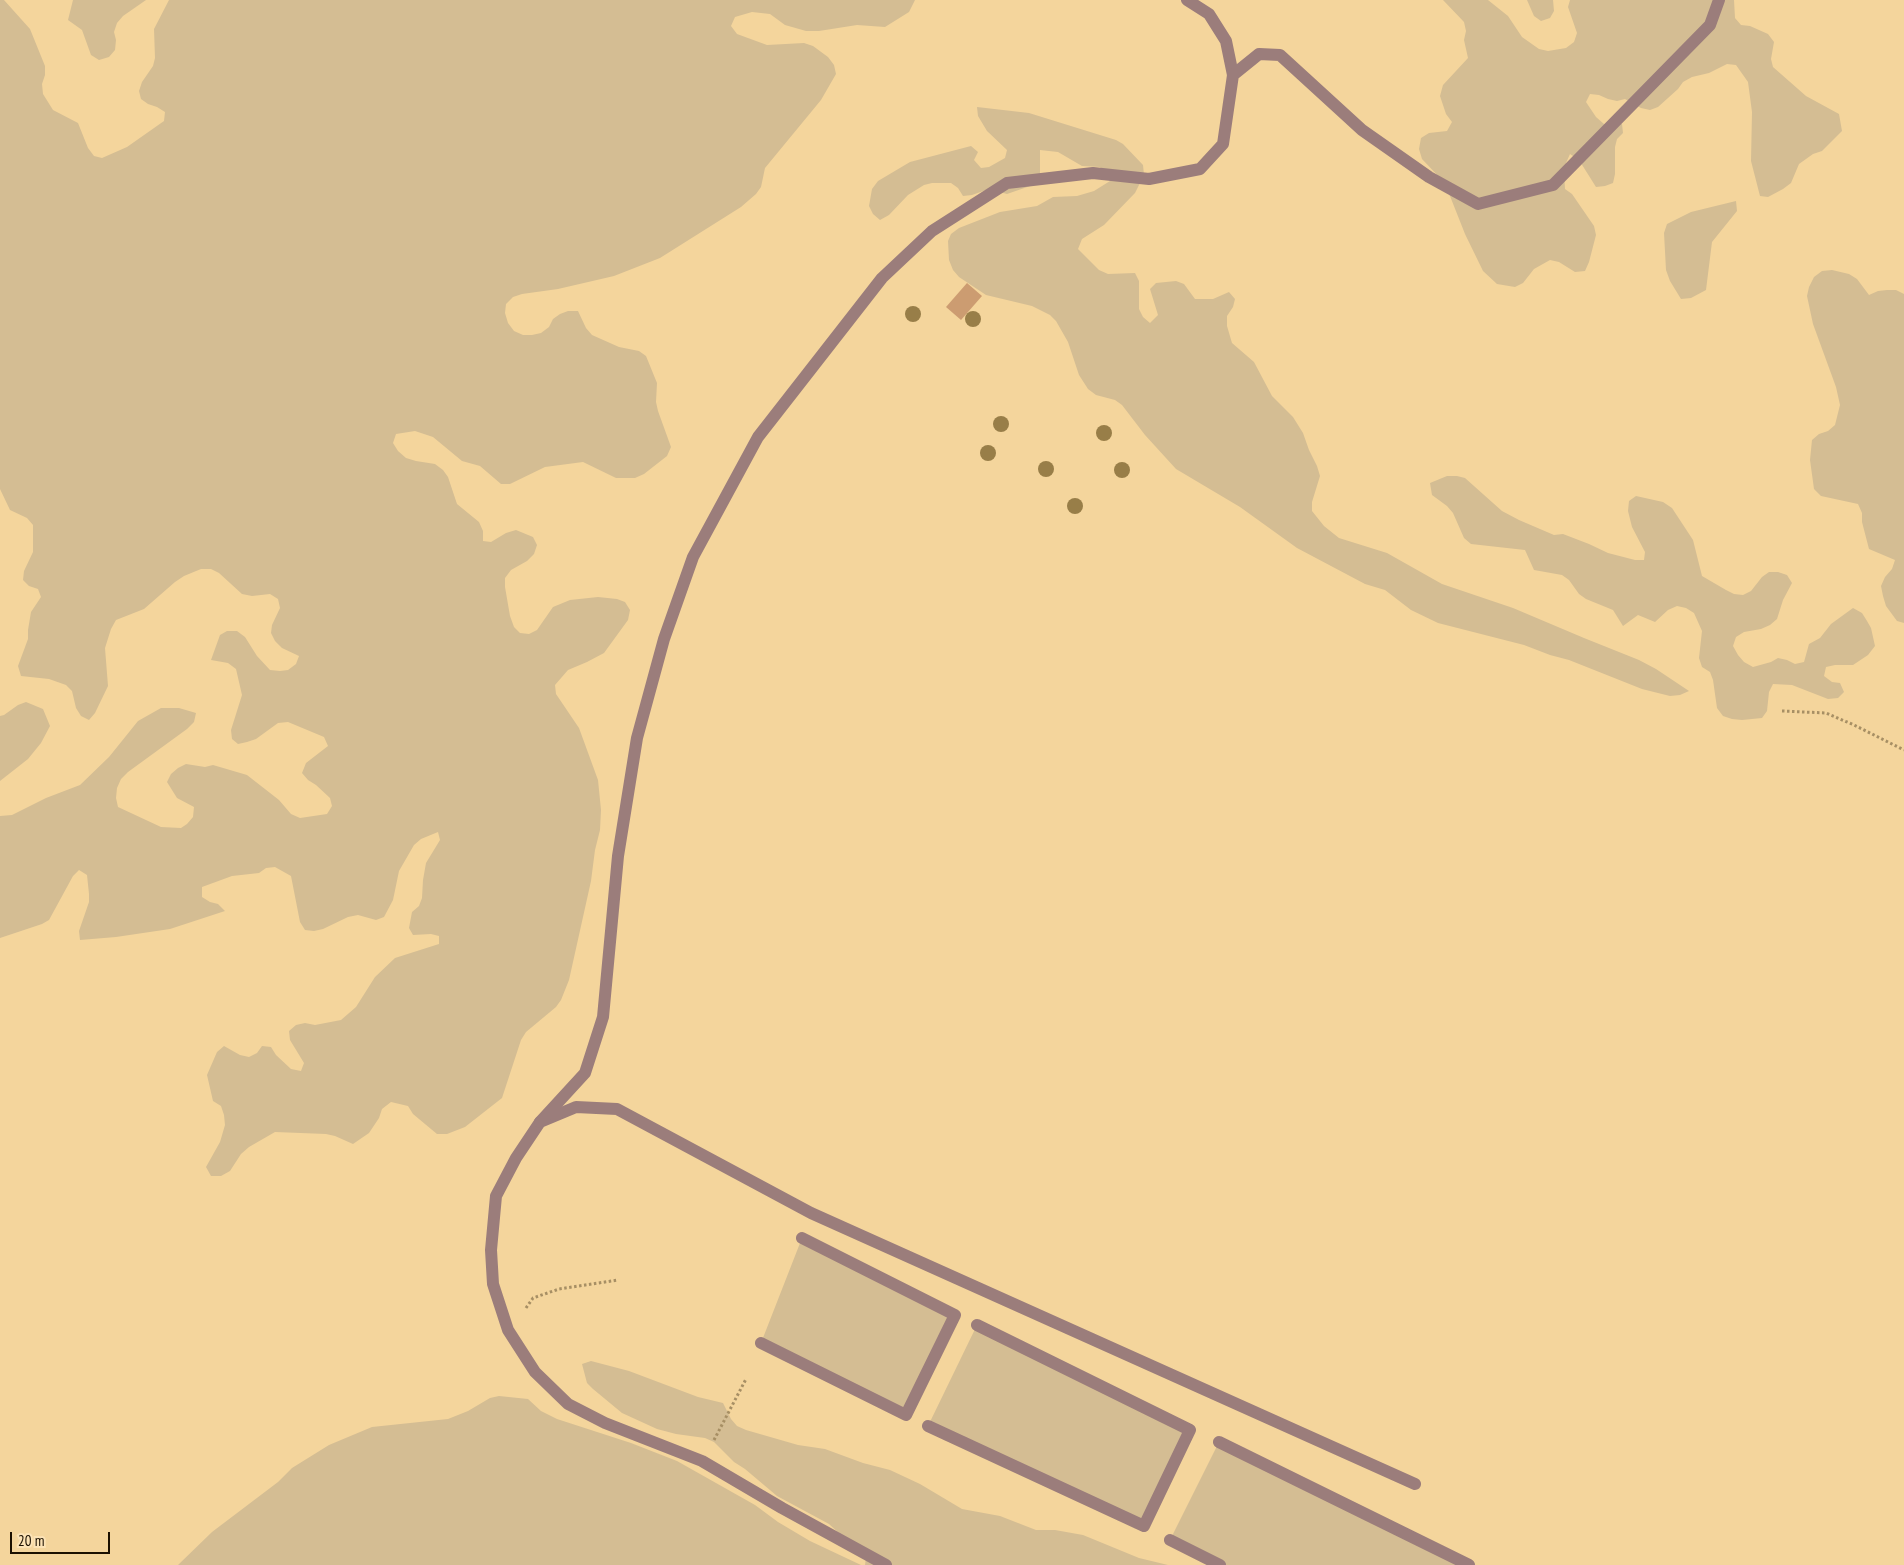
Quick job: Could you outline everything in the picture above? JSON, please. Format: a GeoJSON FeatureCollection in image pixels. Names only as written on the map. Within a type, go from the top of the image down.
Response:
{"type":"FeatureCollection","features":[{"type":"Feature","properties":{"kind":"street"},"geometry":{"type":"LineString","coordinates":[[886,1565],[702,1462],[605,1423],[568,1404],[535,1372],[508,1330],[493,1284],[491,1250],[496,1196],[516,1158],[540,1122],[585,1073],[603,1017],[618,856],[637,738],[664,639],[693,557],[758,437],[882,278],[932,231],[1007,183],[1093,173],[1149,179],[1200,169],[1224,144],[1233,75],[1226,41],[1209,14],[1187,0]]}},
{"type":"Feature","properties":{"kind":"street"},"geometry":{"type":"LineString","coordinates":[[1233,75],[1259,54],[1280,55],[1362,130],[1429,177],[1478,204],[1554,185],[1710,25],[1720,0]]}},
{"type":"Feature","properties":{"kind":"street"},"geometry":{"type":"LineString","coordinates":[[540,1122],[576,1107],[617,1109],[811,1213],[1415,1484]]}},
{"type":"Feature","properties":{"kind":"street"},"geometry":{"type":"LineString","coordinates":[[762,1343],[906,1414],[955,1314],[802,1238]]}},
{"type":"Feature","properties":{"kind":"street"},"geometry":{"type":"LineString","coordinates":[[928,1426],[1144,1526],[1190,1430],[977,1325]]}},
{"type":"Feature","properties":{"kind":"street"},"geometry":{"type":"LineString","coordinates":[[1219,1442],[1470,1565]]}},
{"type":"Feature","properties":{"kind":"street"},"geometry":{"type":"LineString","coordinates":[[1170,1540],[1220,1565]]}},
{"type":"Feature","properties":{"kind":"path"},"geometry":{"type":"LineString","coordinates":[[1782,711],[1826,713],[1904,750]]}},
{"type":"Feature","properties":{"kind":"path"},"geometry":{"type":"LineString","coordinates":[[508,1330],[533,1298],[559,1289],[618,1280]]}},
{"type":"Feature","properties":{"kind":"path"},"geometry":{"type":"LineString","coordinates":[[702,1462],[746,1379]]}},
{"type":"Feature","properties":{"kind":"shaded area"},"geometry":{"type":"Polygon","coordinates":[[[0,0],[4,0],[30,29],[45,66],[42,84],[43,94],[53,110],[78,123],[88,148],[94,156],[102,158],[127,147],[164,121],[165,112],[141,99],[139,91],[142,82],[153,66],[155,58],[154,29],[169,0],[915,0],[909,12],[885,27],[857,25],[819,31],[806,31],[785,25],[770,14],[752,12],[735,17],[731,26],[737,34],[767,45],[804,43],[813,46],[828,57],[834,65],[836,74],[821,100],[765,168],[761,187],[756,194],[741,207],[660,258],[614,276],[558,289],[522,294],[513,297],[506,304],[505,313],[508,323],[514,331],[523,335],[541,333],[560,314],[568,311],[578,311],[586,328],[592,335],[619,347],[639,351],[646,356],[657,383],[656,402],[671,447],[667,456],[644,474],[635,478],[616,478],[583,462],[545,467],[510,484],[501,484],[480,466],[462,461],[433,437],[415,431],[396,434],[393,443],[406,458],[435,464],[443,470],[448,477],[457,504],[479,522],[483,531],[483,541],[491,542],[506,533],[516,530],[533,537],[537,545],[534,554],[527,561],[511,570],[505,578],[510,616],[514,627],[520,633],[529,634],[537,630],[553,607],[570,600],[598,597],[617,599],[625,602],[630,610],[628,620],[604,653],[568,670],[555,685],[556,694],[579,728],[598,780],[601,810],[600,830],[591,881],[569,980],[556,1007],[526,1032],[521,1040],[502,1098],[465,1127],[447,1134],[437,1134],[413,1114],[408,1106],[391,1102],[382,1109],[379,1118],[369,1133],[353,1144],[326,1134],[275,1132],[249,1147],[241,1154],[230,1171],[221,1176],[211,1176],[206,1167],[220,1142],[225,1125],[221,1106],[213,1101],[207,1075],[217,1052],[224,1046],[240,1055],[249,1057],[257,1053],[262,1046],[271,1047],[276,1055],[291,1069],[301,1071],[304,1063],[290,1040],[289,1031],[296,1025],[305,1023],[315,1025],[341,1020],[356,1007],[375,977],[395,958],[439,944],[439,936],[431,934],[413,935],[409,928],[412,912],[419,906],[422,898],[426,863],[440,840],[438,832],[421,839],[414,845],[399,871],[393,900],[384,917],[376,920],[358,915],[348,917],[323,929],[305,930],[300,922],[291,876],[275,867],[266,868],[259,873],[232,876],[202,887],[202,897],[218,904],[225,911],[170,929],[80,940],[79,931],[89,902],[89,894],[87,875],[79,870],[73,876],[49,920],[0,938],[0,816],[12,815],[46,798],[80,785],[109,757],[138,721],[161,708],[179,708],[196,713],[194,722],[121,779],[117,788],[116,798],[118,807],[161,827],[181,828],[193,817],[194,807],[177,798],[167,782],[171,774],[186,764],[205,767],[213,765],[247,775],[279,800],[291,814],[300,818],[327,814],[332,806],[330,798],[302,773],[306,763],[328,746],[324,737],[288,722],[278,723],[256,739],[247,742],[238,744],[232,739],[231,730],[242,695],[236,669],[228,663],[211,660],[220,635],[227,631],[237,631],[245,637],[257,656],[270,670],[288,670],[296,664],[299,656],[282,648],[275,641],[271,633],[272,625],[280,608],[278,599],[270,594],[252,596],[242,594],[219,573],[211,569],[201,569],[184,576],[144,609],[116,620],[105,648],[108,686],[95,713],[89,720],[81,716],[76,708],[72,691],[66,685],[49,679],[21,676],[18,666],[28,639],[31,612],[41,597],[38,589],[29,586],[23,580],[24,571],[33,552],[33,525],[27,518],[10,510],[0,489],[0,0]]]}},
{"type":"Feature","properties":{"kind":"shaded area"},"geometry":{"type":"Polygon","coordinates":[[[73,0],[146,0],[123,16],[117,23],[114,32],[116,40],[115,50],[109,57],[99,60],[91,55],[82,30],[68,20],[73,0]]]}},
{"type":"Feature","properties":{"kind":"shaded area"},"geometry":{"type":"Polygon","coordinates":[[[1443,0],[1488,0],[1508,16],[1522,37],[1539,49],[1548,51],[1566,48],[1574,42],[1577,33],[1568,7],[1570,0],[1734,0],[1735,18],[1741,25],[1750,26],[1768,34],[1774,42],[1771,59],[1773,67],[1806,96],[1839,114],[1842,131],[1822,151],[1813,154],[1799,164],[1791,183],[1768,197],[1760,196],[1751,161],[1752,112],[1748,82],[1736,65],[1727,64],[1709,73],[1692,77],[1683,82],[1658,107],[1650,110],[1641,108],[1625,99],[1617,101],[1590,94],[1586,102],[1596,117],[1604,124],[1622,124],[1623,133],[1617,139],[1615,147],[1613,183],[1596,187],[1579,160],[1570,154],[1566,163],[1564,171],[1565,189],[1572,194],[1594,226],[1596,235],[1585,271],[1575,272],[1559,262],[1550,260],[1534,269],[1523,283],[1515,287],[1497,284],[1483,271],[1465,234],[1450,196],[1441,179],[1422,159],[1419,149],[1421,138],[1429,133],[1447,131],[1452,122],[1446,114],[1440,96],[1443,85],[1468,58],[1464,40],[1466,31],[1464,22],[1443,0]]]}},
{"type":"Feature","properties":{"kind":"shaded area"},"geometry":{"type":"Polygon","coordinates":[[[1527,0],[1553,0],[1554,11],[1550,18],[1541,21],[1534,16],[1527,0]]]}},
{"type":"Feature","properties":{"kind":"shaded area"},"geometry":{"type":"Polygon","coordinates":[[[977,107],[1029,113],[1116,140],[1123,144],[1143,165],[1144,175],[1135,193],[1104,225],[1082,239],[1078,249],[1099,270],[1108,274],[1135,273],[1139,281],[1139,309],[1143,317],[1150,323],[1158,315],[1150,289],[1156,283],[1176,281],[1184,284],[1195,299],[1213,299],[1229,292],[1235,299],[1233,307],[1227,316],[1227,326],[1232,343],[1254,362],[1272,396],[1293,417],[1303,433],[1320,476],[1312,502],[1312,511],[1324,526],[1339,538],[1387,553],[1442,584],[1513,608],[1639,660],[1689,691],[1680,695],[1670,696],[1642,689],[1569,660],[1524,645],[1438,623],[1411,610],[1385,590],[1365,584],[1297,548],[1240,507],[1176,469],[1145,435],[1122,405],[1115,400],[1096,395],[1088,389],[1079,375],[1068,342],[1056,321],[1050,315],[1032,306],[986,295],[959,277],[953,270],[949,260],[948,241],[951,234],[959,228],[1000,212],[1037,206],[1053,197],[1077,196],[1094,191],[1110,181],[1100,167],[1082,166],[1058,152],[1040,150],[1040,178],[1033,185],[1007,194],[989,189],[963,196],[958,188],[951,183],[932,183],[924,185],[908,195],[889,215],[880,220],[873,214],[869,206],[872,189],[878,181],[910,162],[971,146],[978,152],[974,160],[981,168],[989,167],[1005,158],[1007,150],[987,131],[978,116],[977,107]]]}},
{"type":"Feature","properties":{"kind":"shaded area"},"geometry":{"type":"Polygon","coordinates":[[[1736,201],[1737,211],[1712,242],[1706,290],[1691,298],[1681,299],[1670,281],[1666,270],[1664,233],[1667,224],[1691,212],[1736,201]]]}},
{"type":"Feature","properties":{"kind":"shaded area"},"geometry":{"type":"Polygon","coordinates":[[[1832,270],[1849,274],[1857,279],[1869,295],[1887,290],[1896,290],[1904,294],[1904,623],[1897,621],[1886,606],[1881,586],[1885,577],[1892,569],[1895,560],[1869,549],[1862,522],[1862,513],[1858,504],[1821,496],[1814,489],[1810,460],[1812,440],[1835,425],[1840,405],[1836,387],[1813,324],[1807,296],[1814,277],[1822,271],[1832,270]]]}},
{"type":"Feature","properties":{"kind":"shaded area"},"geometry":{"type":"Polygon","coordinates":[[[1447,476],[1465,478],[1502,511],[1519,520],[1554,535],[1563,534],[1608,553],[1635,560],[1644,560],[1645,552],[1632,527],[1628,511],[1629,501],[1636,496],[1663,502],[1672,508],[1693,540],[1702,576],[1734,594],[1743,595],[1751,591],[1762,577],[1769,572],[1787,575],[1792,583],[1783,600],[1777,619],[1761,629],[1744,632],[1736,637],[1733,646],[1738,655],[1744,662],[1753,667],[1778,658],[1795,664],[1804,662],[1809,644],[1820,638],[1831,624],[1853,608],[1862,613],[1867,621],[1871,628],[1875,646],[1868,655],[1853,665],[1826,667],[1824,676],[1832,682],[1840,683],[1844,692],[1838,698],[1828,699],[1792,685],[1773,684],[1769,692],[1767,711],[1762,718],[1742,720],[1723,716],[1717,708],[1710,672],[1702,667],[1699,658],[1702,631],[1694,613],[1686,608],[1677,606],[1668,610],[1655,622],[1638,615],[1623,626],[1613,610],[1586,599],[1562,575],[1534,570],[1525,550],[1471,544],[1464,538],[1453,513],[1432,495],[1430,483],[1447,476]]]}},
{"type":"Feature","properties":{"kind":"shaded area"},"geometry":{"type":"Polygon","coordinates":[[[26,702],[43,709],[50,726],[41,743],[28,759],[0,781],[0,716],[26,702]]]}},
{"type":"Feature","properties":{"kind":"shaded area"},"geometry":{"type":"Polygon","coordinates":[[[802,1238],[955,1315],[906,1415],[761,1343],[802,1238]]]}},
{"type":"Feature","properties":{"kind":"shaded area"},"geometry":{"type":"Polygon","coordinates":[[[977,1325],[1190,1430],[1144,1526],[928,1426],[977,1325]]]}},
{"type":"Feature","properties":{"kind":"shaded area"},"geometry":{"type":"Polygon","coordinates":[[[591,1361],[629,1371],[698,1397],[723,1403],[731,1419],[737,1426],[746,1430],[798,1445],[825,1449],[863,1463],[890,1470],[920,1484],[962,1509],[1000,1516],[1036,1530],[1055,1530],[1083,1535],[1139,1558],[1168,1565],[865,1565],[866,1558],[829,1524],[777,1496],[734,1462],[714,1442],[705,1438],[657,1429],[622,1413],[587,1383],[582,1364],[591,1361]]]}},
{"type":"Feature","properties":{"kind":"shaded area"},"geometry":{"type":"Polygon","coordinates":[[[499,1396],[528,1399],[541,1411],[557,1419],[631,1443],[677,1461],[755,1505],[778,1522],[810,1541],[861,1565],[178,1565],[212,1532],[278,1482],[292,1468],[329,1445],[372,1427],[448,1419],[468,1411],[490,1398],[499,1396]]]}},
{"type":"Feature","properties":{"kind":"shaded area"},"geometry":{"type":"Polygon","coordinates":[[[1219,1442],[1469,1565],[1220,1565],[1170,1540],[1219,1442]]]}},
{"type":"Feature","properties":{"kind":"building"},"geometry":{"type":"Polygon","coordinates":[[[967,283],[982,296],[961,320],[946,307],[967,283]]]}}]}
